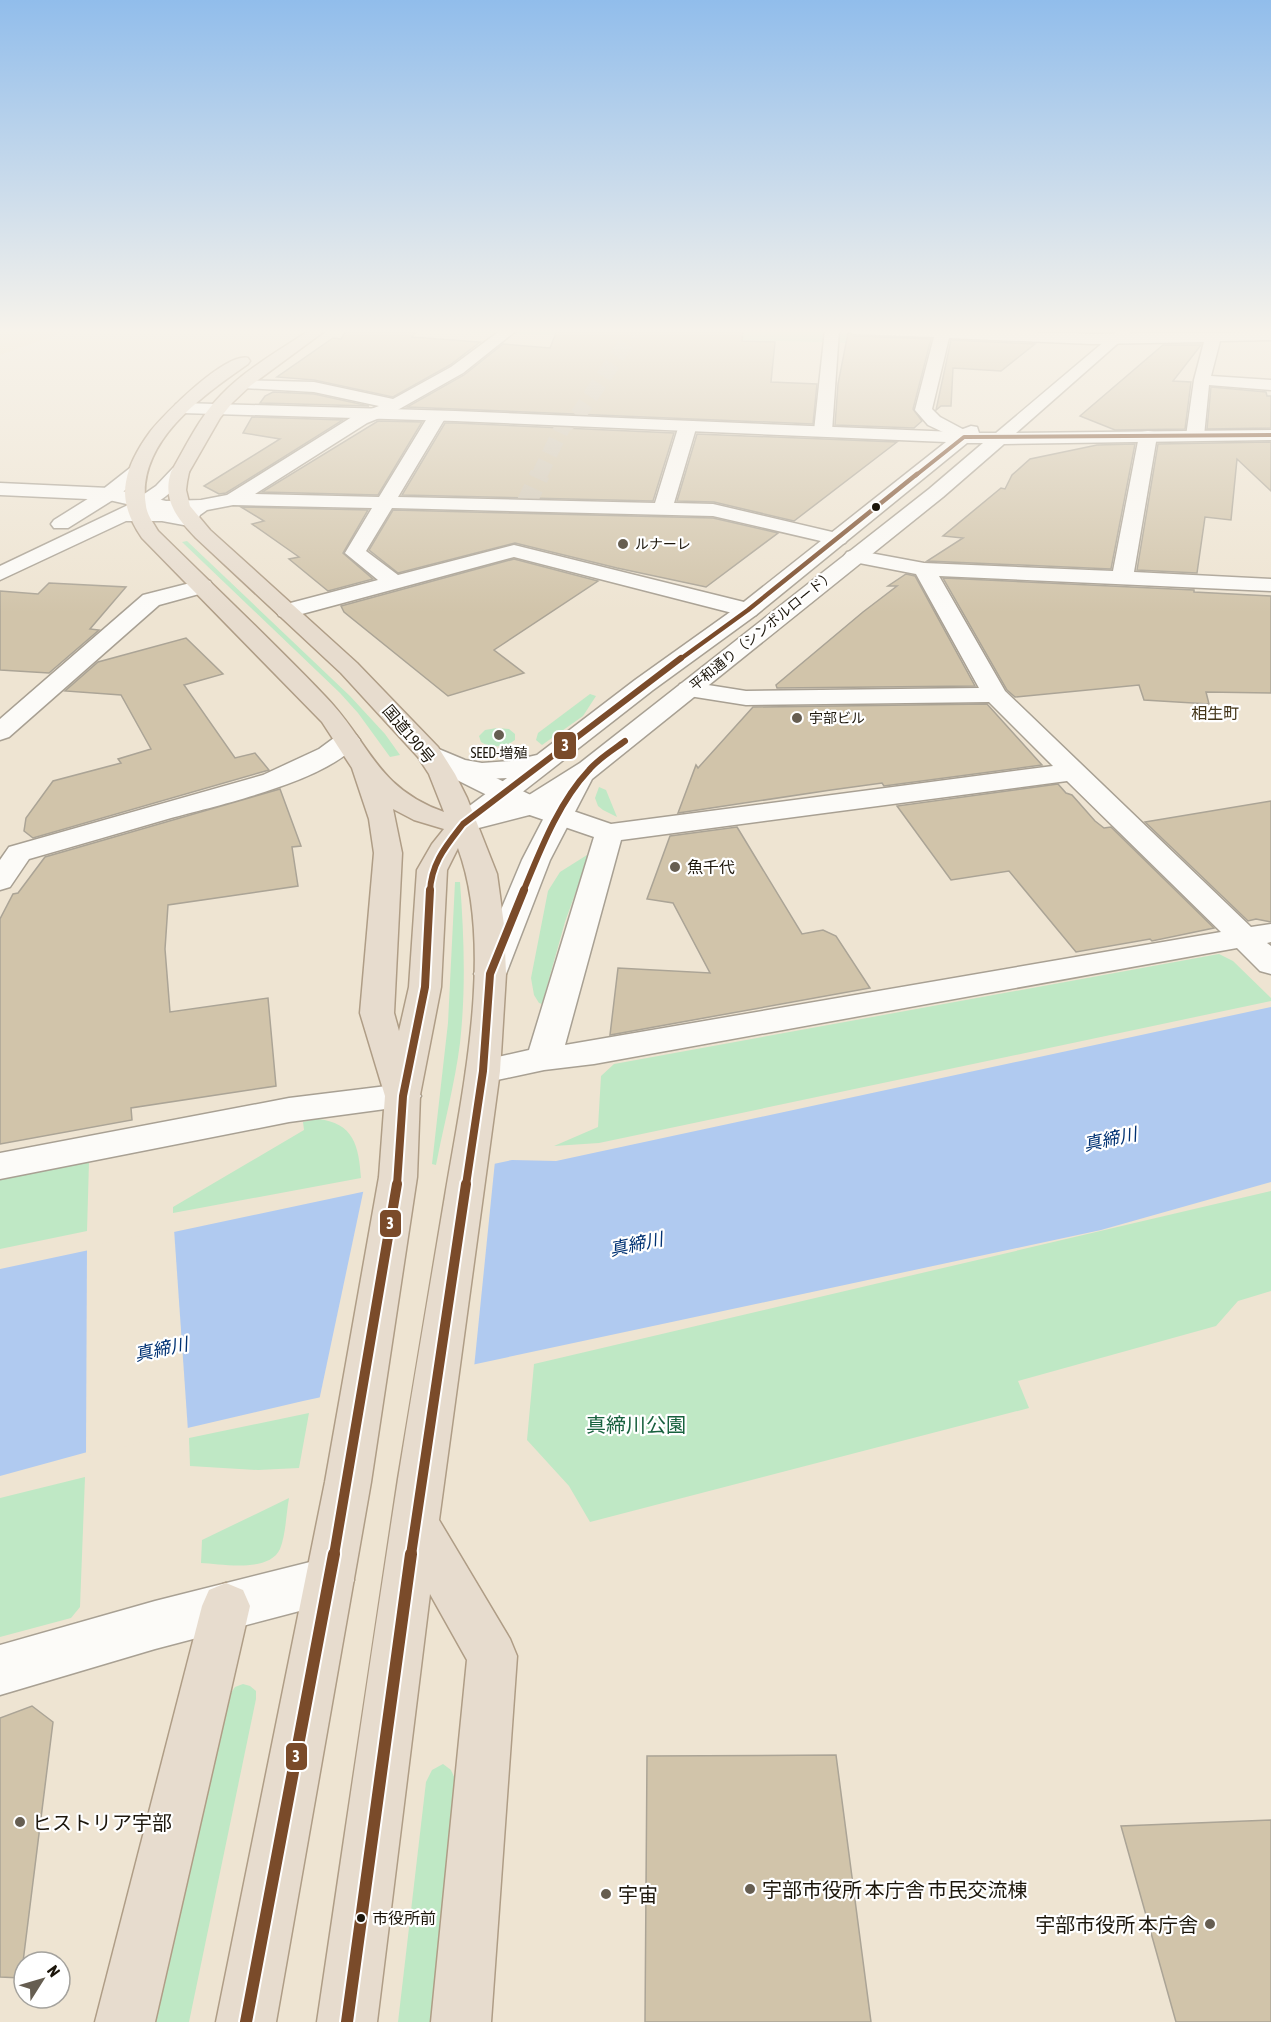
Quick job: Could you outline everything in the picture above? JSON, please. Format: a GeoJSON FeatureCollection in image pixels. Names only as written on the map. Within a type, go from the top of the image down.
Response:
{"type":"FeatureCollection","features":[{"type":"Feature","properties":{"kind":"highway"},"geometry":{"type":"LineString","coordinates":[[132,516],[137,472],[144,456],[166,424]]}},
{"type":"Feature","properties":{"kind":"highway"},"geometry":{"type":"LineString","coordinates":[[191,511],[175,496],[175,484],[209,424]]}},
{"type":"Feature","properties":{"kind":"highway","name":"国道190号"},"geometry":{"type":"LineString","coordinates":[[191,511],[287,611],[349,668],[437,759],[482,874],[489,926],[490,974],[483,1071],[415,1523],[347,2022]]}},
{"type":"Feature","properties":{"kind":"highway"},"geometry":{"type":"LineString","coordinates":[[159,544],[316,700],[377,783],[407,806],[444,822],[463,824]]}},
{"type":"Feature","properties":{"kind":"highway"},"geometry":{"type":"LineString","coordinates":[[365,768],[383,819],[388,853],[385,931],[377,1013],[403,1096]]}},
{"type":"Feature","properties":{"kind":"highway"},"geometry":{"type":"LineString","coordinates":[[246,2022],[330,1580],[398,1177],[403,1096],[425,987],[432,870],[446,844],[463,824]]}},
{"type":"Feature","properties":{"kind":"highway"},"geometry":{"type":"LineString","coordinates":[[415,1523],[492,1656],[460,2022]]}},
{"type":"Feature","properties":{"kind":"highway"},"geometry":{"type":"LineString","coordinates":[[125,2022],[226,1606]]}},
{"type":"Feature","properties":{"kind":"street"},"geometry":{"type":"LineString","coordinates":[[40,535],[88,520],[191,511],[233,499],[355,424]]}},
{"type":"Feature","properties":{"kind":"street"},"geometry":{"type":"LineString","coordinates":[[394,582],[356,553],[432,424]]}},
{"type":"Feature","properties":{"kind":"street"},"geometry":{"type":"LineString","coordinates":[[672,424],[1002,438],[1271,435]]}},
{"type":"Feature","properties":{"kind":"street"},"geometry":{"type":"LineString","coordinates":[[823,431],[824,424]]}},
{"type":"Feature","properties":{"kind":"street"},"geometry":{"type":"LineString","coordinates":[[940,424],[964,437]]}},
{"type":"Feature","properties":{"kind":"street","name":"平和通り（シンボルロード）"},"geometry":{"type":"LineString","coordinates":[[589,769],[689,689],[980,424]]}},
{"type":"Feature","properties":{"kind":"street"},"geometry":{"type":"LineString","coordinates":[[1002,438],[1016,424]]}},
{"type":"Feature","properties":{"kind":"street"},"geometry":{"type":"LineString","coordinates":[[1195,436],[1196,424]]}},
{"type":"Feature","properties":{"kind":"street"},"geometry":{"type":"LineString","coordinates":[[663,507],[688,425]]}},
{"type":"Feature","properties":{"kind":"street"},"geometry":{"type":"LineString","coordinates":[[1122,579],[1148,436]]}},
{"type":"Feature","properties":{"kind":"street","name":"平和通り（シンボルロード）"},"geometry":{"type":"LineString","coordinates":[[551,756],[748,610],[936,493],[1002,438]]}},
{"type":"Feature","properties":{"kind":"street"},"geometry":{"type":"LineString","coordinates":[[0,554],[40,535],[109,494],[137,472]]}},
{"type":"Feature","properties":{"kind":"street"},"geometry":{"type":"LineString","coordinates":[[0,574],[67,543],[96,537],[132,516],[180,472]]}},
{"type":"Feature","properties":{"kind":"street"},"geometry":{"type":"LineString","coordinates":[[0,489],[109,494],[159,544]]}},
{"type":"Feature","properties":{"kind":"street"},"geometry":{"type":"LineString","coordinates":[[233,499],[663,507],[713,510],[924,569],[1271,585]]}},
{"type":"Feature","properties":{"kind":"street"},"geometry":{"type":"LineString","coordinates":[[514,551],[525,506]]}},
{"type":"Feature","properties":{"kind":"street"},"geometry":{"type":"LineString","coordinates":[[287,611],[514,551],[748,610]]}},
{"type":"Feature","properties":{"kind":"street"},"geometry":{"type":"LineString","coordinates":[[924,569],[995,695],[1072,772],[1258,935],[1271,964]]}},
{"type":"Feature","properties":{"kind":"street"},"geometry":{"type":"LineString","coordinates":[[0,732],[151,600],[202,586]]}},
{"type":"Feature","properties":{"kind":"street"},"geometry":{"type":"LineString","coordinates":[[689,689],[746,698],[995,695]]}},
{"type":"Feature","properties":{"kind":"street"},"geometry":{"type":"LineString","coordinates":[[0,881],[10,845],[272,781],[328,755],[347,740]]}},
{"type":"Feature","properties":{"kind":"street"},"geometry":{"type":"LineString","coordinates":[[437,759],[472,771],[500,771],[523,767],[551,756]]}},
{"type":"Feature","properties":{"kind":"street"},"geometry":{"type":"LineString","coordinates":[[463,824],[551,756]]}},
{"type":"Feature","properties":{"kind":"street"},"geometry":{"type":"LineString","coordinates":[[437,759],[531,806],[609,833],[1072,772]]}},
{"type":"Feature","properties":{"kind":"street"},"geometry":{"type":"LineString","coordinates":[[463,824],[486,820],[531,806],[589,769]]}},
{"type":"Feature","properties":{"kind":"street"},"geometry":{"type":"LineString","coordinates":[[490,974],[536,860],[575,785],[589,769]]}},
{"type":"Feature","properties":{"kind":"street"},"geometry":{"type":"LineString","coordinates":[[544,1059],[609,833]]}},
{"type":"Feature","properties":{"kind":"street"},"geometry":{"type":"LineString","coordinates":[[483,1071],[1258,935]]}},
{"type":"Feature","properties":{"kind":"street"},"geometry":{"type":"LineString","coordinates":[[0,1166],[289,1110],[403,1096]]}},
{"type":"Feature","properties":{"kind":"street"},"geometry":{"type":"LineString","coordinates":[[0,1670],[226,1606],[330,1580]]}},
{"type":"Feature","properties":{"kind":"green space"},"geometry":{"type":"Polygon","coordinates":[[[187,541],[350,696],[385,734],[400,755],[390,757],[358,713],[340,693],[182,542],[187,541]]]}},
{"type":"Feature","properties":{"kind":"green space"},"geometry":{"type":"Polygon","coordinates":[[[590,694],[596,696],[583,716],[542,745],[536,740],[538,733],[590,694]]]}},
{"type":"Feature","properties":{"kind":"green space"},"geometry":{"type":"Polygon","coordinates":[[[509,729],[515,734],[515,740],[498,746],[490,746],[481,742],[479,736],[485,730],[509,729]]]}},
{"type":"Feature","properties":{"kind":"green space"},"geometry":{"type":"Polygon","coordinates":[[[599,787],[606,790],[617,817],[598,806],[595,798],[599,787]]]}},
{"type":"Feature","properties":{"kind":"green space"},"geometry":{"type":"Polygon","coordinates":[[[589,855],[565,922],[542,1004],[534,995],[531,978],[548,891],[560,872],[589,855]]]}},
{"type":"Feature","properties":{"kind":"green space"},"geometry":{"type":"Polygon","coordinates":[[[455,882],[460,882],[463,922],[462,1023],[455,1073],[436,1165],[432,1164],[448,1023],[455,882]]]}},
{"type":"Feature","properties":{"kind":"green space"},"geometry":{"type":"Polygon","coordinates":[[[1219,954],[1233,961],[1271,998],[1271,1001],[599,1143],[554,1146],[598,1127],[601,1076],[614,1064],[1219,954]]]}},
{"type":"Feature","properties":{"kind":"green space"},"geometry":{"type":"Polygon","coordinates":[[[317,1119],[339,1125],[347,1131],[356,1146],[361,1178],[173,1213],[173,1207],[304,1130],[303,1122],[317,1119]]]}},
{"type":"Feature","properties":{"kind":"green space"},"geometry":{"type":"Polygon","coordinates":[[[89,1162],[87,1231],[0,1249],[0,1179],[89,1162]]]}},
{"type":"Feature","properties":{"kind":"green space","name":"真締川公園"},"geometry":{"type":"Polygon","coordinates":[[[1271,1191],[1271,1291],[1238,1301],[1216,1326],[1018,1381],[1029,1408],[590,1522],[569,1486],[527,1440],[534,1364],[1271,1191]]]}},
{"type":"Feature","properties":{"kind":"green space"},"geometry":{"type":"Polygon","coordinates":[[[309,1413],[299,1468],[258,1470],[190,1466],[189,1438],[309,1413]]]}},
{"type":"Feature","properties":{"kind":"green space"},"geometry":{"type":"Polygon","coordinates":[[[85,1477],[80,1607],[71,1618],[0,1637],[0,1498],[85,1477]]]}},
{"type":"Feature","properties":{"kind":"green space"},"geometry":{"type":"Polygon","coordinates":[[[289,1498],[282,1543],[274,1557],[256,1564],[244,1565],[201,1563],[202,1540],[289,1498]]]}},
{"type":"Feature","properties":{"kind":"green space"},"geometry":{"type":"Polygon","coordinates":[[[243,1684],[256,1691],[256,1699],[189,2022],[156,2022],[227,1699],[235,1687],[243,1684]]]}},
{"type":"Feature","properties":{"kind":"green space"},"geometry":{"type":"Polygon","coordinates":[[[443,1764],[451,1770],[456,1781],[431,2022],[398,2022],[426,1782],[432,1770],[443,1764]]]}},
{"type":"Feature","properties":{"kind":"water","name":"真締川"},"geometry":{"type":"Polygon","coordinates":[[[1271,1007],[1271,1182],[1101,1230],[303,1401],[102,1448],[0,1476],[0,1269],[512,1160],[556,1161],[1271,1007]]]}},
{"type":"Feature","properties":{"kind":"pier"},"geometry":{"type":"Polygon","coordinates":[[[495,1161],[474,1368],[319,1401],[364,1188],[495,1161]]]}},
{"type":"Feature","properties":{"kind":"pier"},"geometry":{"type":"Polygon","coordinates":[[[174,1229],[188,1431],[86,1456],[87,1247],[174,1229]]]}},
{"type":"Feature","properties":{"kind":"building"},"geometry":{"type":"Polygon","coordinates":[[[248,424],[336,424],[226,493],[219,494],[204,486],[280,439],[243,433],[248,424]]]}},
{"type":"Feature","properties":{"kind":"building"},"geometry":{"type":"Polygon","coordinates":[[[373,424],[421,424],[378,495],[262,492],[373,424]]]}},
{"type":"Feature","properties":{"kind":"building"},"geometry":{"type":"Polygon","coordinates":[[[444,424],[674,433],[653,501],[402,495],[444,424]]]}},
{"type":"Feature","properties":{"kind":"building"},"geometry":{"type":"Polygon","coordinates":[[[835,424],[918,424],[914,428],[835,424]]]}},
{"type":"Feature","properties":{"kind":"building"},"geometry":{"type":"Polygon","coordinates":[[[1101,424],[1186,424],[1185,429],[1115,430],[1101,424]]]}},
{"type":"Feature","properties":{"kind":"building"},"geometry":{"type":"Polygon","coordinates":[[[1207,424],[1271,424],[1271,428],[1207,429],[1207,424]]]}},
{"type":"Feature","properties":{"kind":"building"},"geometry":{"type":"Polygon","coordinates":[[[697,434],[897,442],[794,521],[714,502],[677,501],[697,434]]]}},
{"type":"Feature","properties":{"kind":"building"},"geometry":{"type":"Polygon","coordinates":[[[1271,442],[1271,491],[1237,459],[1231,520],[1205,517],[1197,573],[1137,570],[1158,444],[1271,442]]]}},
{"type":"Feature","properties":{"kind":"building"},"geometry":{"type":"Polygon","coordinates":[[[1135,444],[1111,569],[927,561],[963,538],[943,536],[1001,488],[1005,489],[1012,475],[1030,459],[1097,445],[1135,444]]]}},
{"type":"Feature","properties":{"kind":"building"},"geometry":{"type":"Polygon","coordinates":[[[241,507],[368,510],[343,553],[373,579],[328,591],[289,559],[299,557],[252,524],[264,521],[241,507]]]}},
{"type":"Feature","properties":{"kind":"building"},"geometry":{"type":"Polygon","coordinates":[[[393,510],[713,518],[778,533],[706,587],[515,543],[398,573],[369,550],[393,510]]]}},
{"type":"Feature","properties":{"kind":"building"},"geometry":{"type":"Polygon","coordinates":[[[514,559],[598,581],[494,650],[524,673],[448,696],[344,612],[341,606],[514,559]]]}},
{"type":"Feature","properties":{"kind":"building"},"geometry":{"type":"Polygon","coordinates":[[[906,574],[915,576],[975,686],[777,688],[776,685],[897,586],[888,586],[906,574]]]}},
{"type":"Feature","properties":{"kind":"building"},"geometry":{"type":"Polygon","coordinates":[[[943,578],[1271,596],[1271,693],[1206,692],[1209,704],[1144,700],[1139,685],[1015,697],[1007,690],[943,578]]]}},
{"type":"Feature","properties":{"kind":"building"},"geometry":{"type":"Polygon","coordinates":[[[49,583],[126,587],[90,629],[99,630],[49,673],[0,670],[0,591],[38,594],[49,583]]]}},
{"type":"Feature","properties":{"kind":"building"},"geometry":{"type":"Polygon","coordinates":[[[186,638],[223,674],[184,685],[235,758],[255,753],[269,770],[33,838],[24,831],[26,818],[53,781],[121,763],[118,759],[151,749],[121,695],[65,691],[98,662],[186,638]]]}},
{"type":"Feature","properties":{"kind":"building"},"geometry":{"type":"Polygon","coordinates":[[[987,704],[1042,765],[884,786],[882,783],[678,813],[696,765],[698,768],[753,707],[987,704]]]}},
{"type":"Feature","properties":{"kind":"building"},"geometry":{"type":"Polygon","coordinates":[[[1058,784],[1066,793],[1072,795],[1095,821],[1104,828],[1111,827],[1214,928],[1152,941],[1150,939],[1076,952],[1009,871],[951,880],[897,806],[1058,784]]]}},
{"type":"Feature","properties":{"kind":"building"},"geometry":{"type":"Polygon","coordinates":[[[280,789],[301,846],[292,847],[298,886],[168,905],[165,949],[170,1012],[268,998],[276,1086],[131,1108],[132,1120],[0,1144],[0,919],[13,894],[18,893],[45,857],[280,789]]]}},
{"type":"Feature","properties":{"kind":"building"},"geometry":{"type":"Polygon","coordinates":[[[1271,801],[1271,922],[1256,919],[1248,921],[1145,822],[1271,801]]]}},
{"type":"Feature","properties":{"kind":"building"},"geometry":{"type":"Polygon","coordinates":[[[737,827],[802,934],[823,930],[836,936],[870,988],[610,1035],[618,968],[710,973],[673,903],[647,899],[670,836],[737,827]]]}},
{"type":"Feature","properties":{"kind":"building","name":"ヒストリア宇部"},"geometry":{"type":"Polygon","coordinates":[[[32,1706],[53,1722],[24,1950],[12,1950],[12,1978],[0,1977],[0,1718],[32,1706]]]}},
{"type":"Feature","properties":{"kind":"building","name":"宇部市役所 本庁舎 市民交流棟"},"geometry":{"type":"Polygon","coordinates":[[[836,1755],[871,2022],[645,2022],[647,1756],[836,1755]]]}},
{"type":"Feature","properties":{"kind":"building","name":"宇部市役所 本庁舎"},"geometry":{"type":"Polygon","coordinates":[[[1271,1820],[1271,2022],[1176,2022],[1121,1826],[1271,1820]]]}},
{"type":"Feature","properties":{"kind":"tunnel"},"geometry":{"type":"LineString","coordinates":[[539,476],[565,424]]}},
{"type":"Feature","properties":{"kind":"tunnel"},"geometry":{"type":"LineString","coordinates":[[525,506],[540,474]]}},
{"type":"Feature","properties":{"kind":"transit line","name":"3"},"geometry":{"type":"LineString","coordinates":[[246,2022],[348,1482],[398,1177],[403,1096],[425,987],[430,885],[432,870],[438,856],[463,824],[644,685],[748,610],[964,437],[1271,435]]}},
{"type":"Feature","properties":{"kind":"transit line","name":"3"},"geometry":{"type":"LineString","coordinates":[[347,2022],[421,1479],[483,1071],[490,974],[536,860],[565,803],[589,769],[625,741]]}},
{"type":"Feature","properties":{"kind":"place","name":"ルナーレ"},"geometry":{"type":"Point","coordinates":[623,544]}},
{"type":"Feature","properties":{"kind":"place","name":"宇部ビル"},"geometry":{"type":"Point","coordinates":[797,718]}},
{"type":"Feature","properties":{"kind":"place","name":"SEED-増殖"},"geometry":{"type":"Point","coordinates":[499,735]}},
{"type":"Feature","properties":{"kind":"place","name":"魚千代"},"geometry":{"type":"Point","coordinates":[675,867]}},
{"type":"Feature","properties":{"kind":"place","name":"ヒストリア宇部"},"geometry":{"type":"Point","coordinates":[20,1822]}},
{"type":"Feature","properties":{"kind":"place","name":"宇部市役所 本庁舎 市民交流棟"},"geometry":{"type":"Point","coordinates":[750,1889]}},
{"type":"Feature","properties":{"kind":"place","name":"宇宙"},"geometry":{"type":"Point","coordinates":[606,1894]}},
{"type":"Feature","properties":{"kind":"place","name":"市役所前"},"geometry":{"type":"Point","coordinates":[361,1918]}},
{"type":"Feature","properties":{"kind":"place","name":"宇部市役所 本庁舎"},"geometry":{"type":"Point","coordinates":[1210,1924]}},
{"type":"Feature","properties":{"kind":"district","name":"相生町"},"geometry":{"type":"Point","coordinates":[1215,713]}}]}
